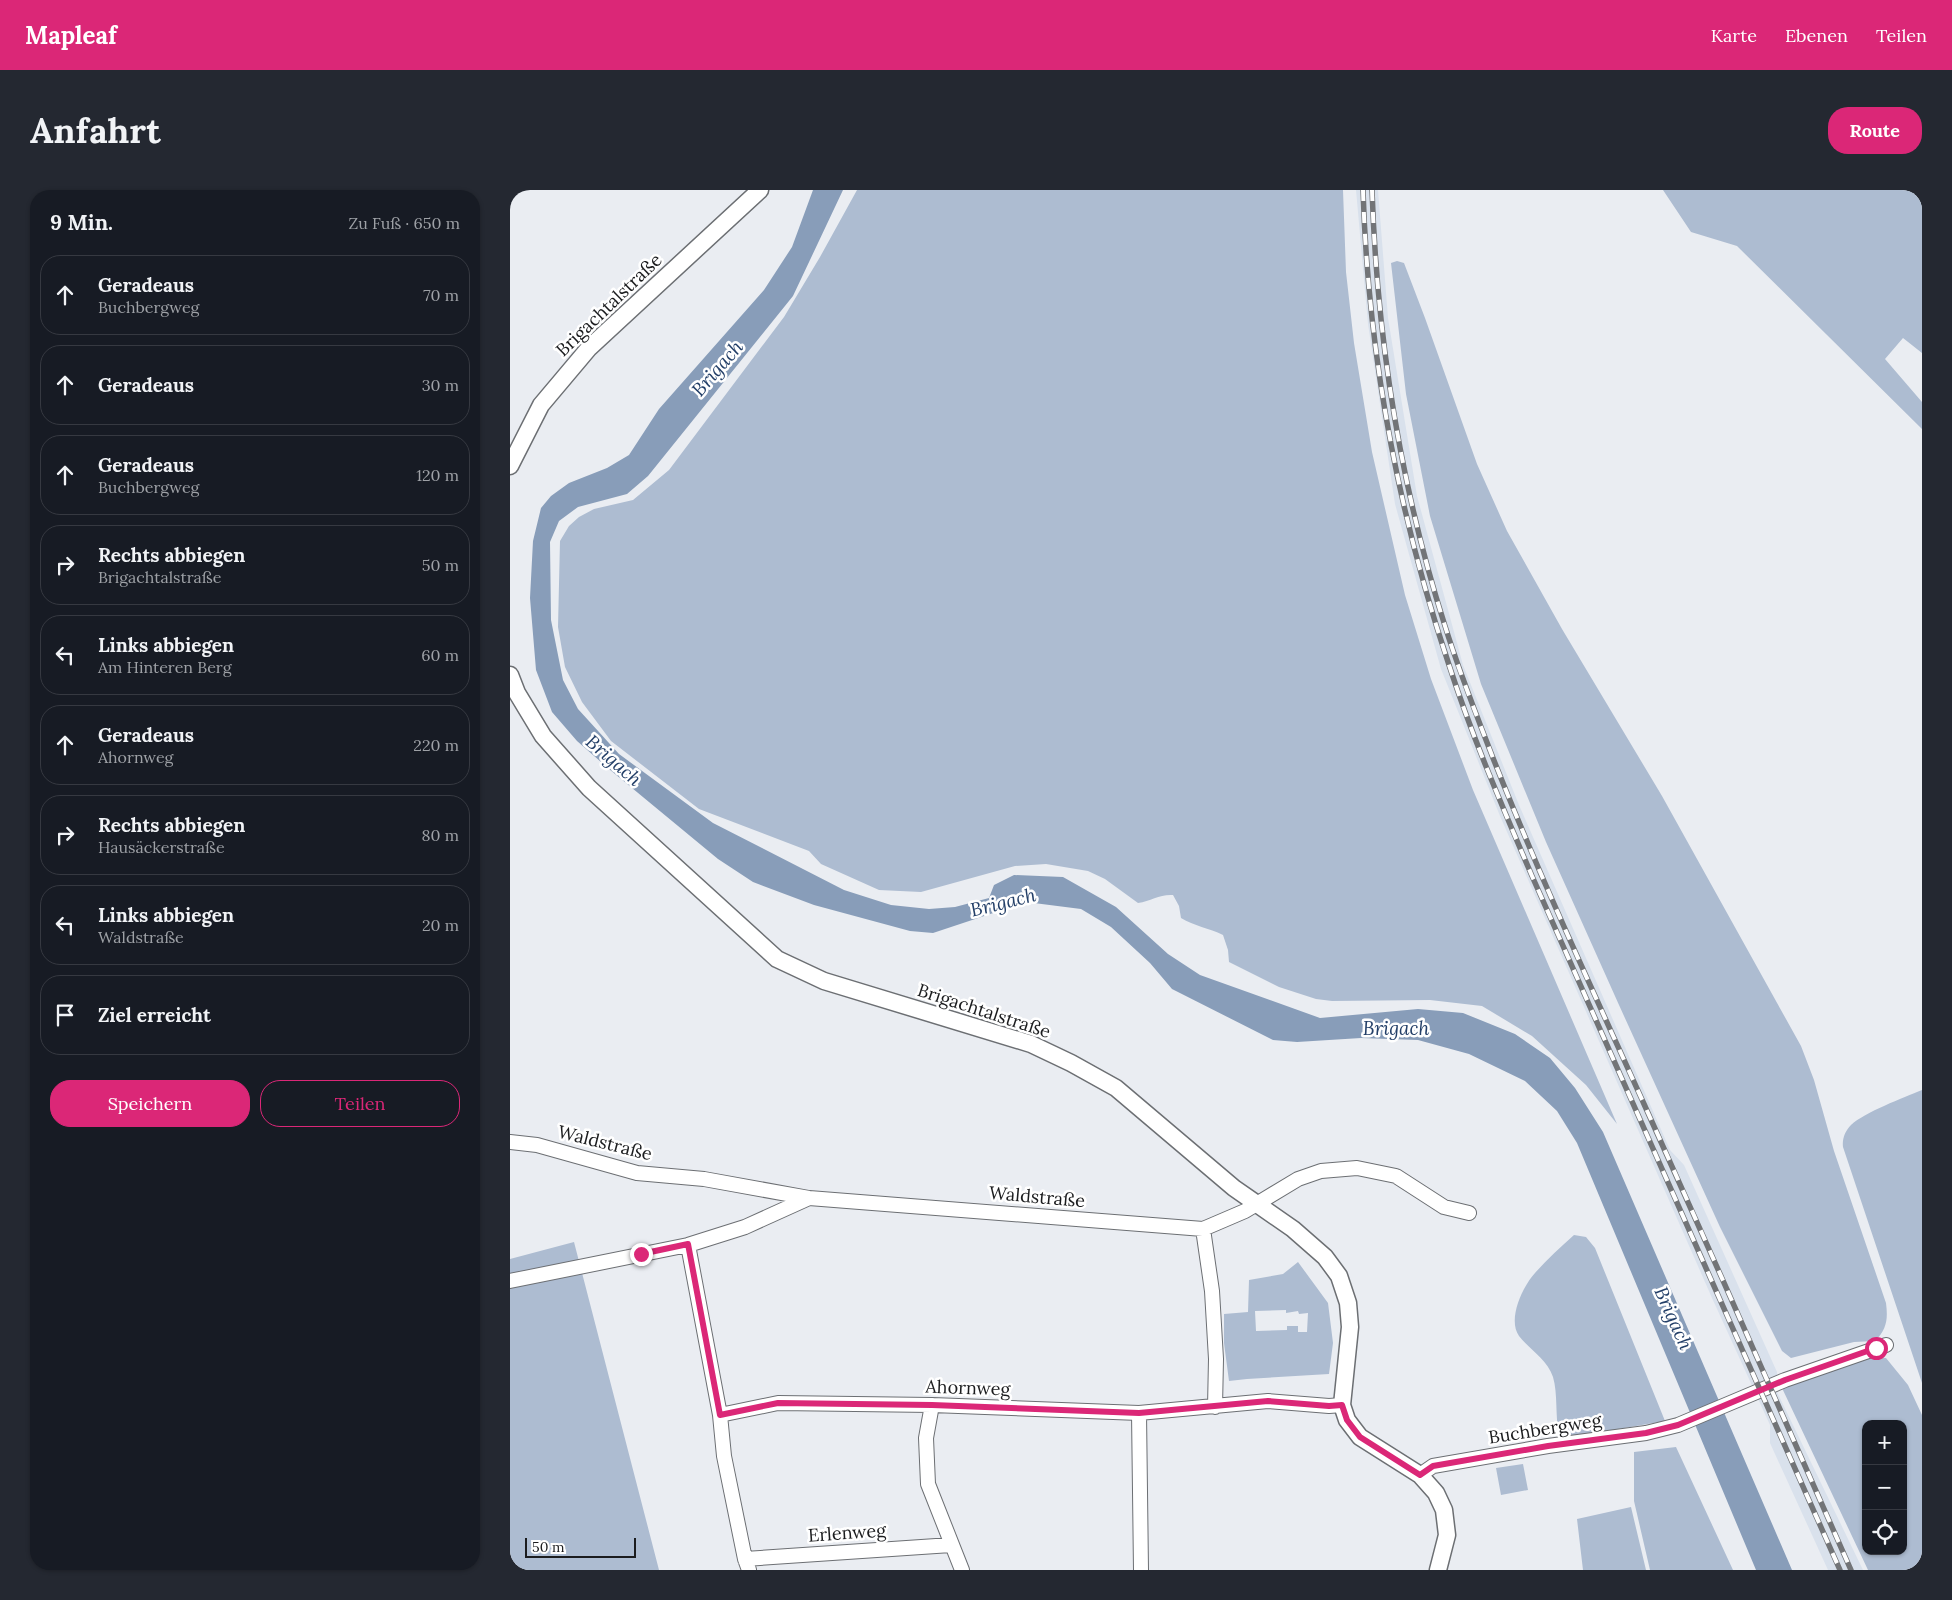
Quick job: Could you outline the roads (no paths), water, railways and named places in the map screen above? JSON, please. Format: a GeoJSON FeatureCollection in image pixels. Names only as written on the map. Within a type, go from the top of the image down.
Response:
{"type":"FeatureCollection","features":[{"type":"Feature","properties":{"kind":"street","name":"Brigachtalstraße"},"geometry":{"type":"LineString","coordinates":[[510,466],[541,405],[588,348],[760,190]]}},
{"type":"Feature","properties":{"kind":"street","name":"Brigachtalstraße"},"geometry":{"type":"LineString","coordinates":[[510,675],[517,693],[543,736],[589,788],[777,959],[824,981],[1031,1044],[1071,1063],[1116,1088],[1255,1204],[1293,1229],[1325,1257],[1338,1276],[1348,1303],[1350,1328],[1342,1405]]}},
{"type":"Feature","properties":{"kind":"street","name":"Waldstraße"},"geometry":{"type":"LineString","coordinates":[[510,1142],[537,1145],[637,1173],[704,1179],[810,1198],[1203,1229]]}},
{"type":"Feature","properties":{"kind":"street"},"geometry":{"type":"LineString","coordinates":[[1215,1407],[1216,1359],[1212,1291],[1203,1229],[1255,1204],[1298,1179],[1321,1171],[1357,1168],[1396,1176],[1444,1207],[1469,1213]]}},
{"type":"Feature","properties":{"kind":"street","name":"Waldstraße"},"geometry":{"type":"LineString","coordinates":[[510,1281],[688,1244],[745,1227],[810,1198]]}},
{"type":"Feature","properties":{"kind":"street"},"geometry":{"type":"LineString","coordinates":[[688,1244],[720,1415],[724,1456],[747,1565]]}},
{"type":"Feature","properties":{"kind":"street","name":"Buchbergweg"},"geometry":{"type":"LineString","coordinates":[[1420,1475],[1433,1466],[1548,1446],[1646,1433],[1678,1425],[1785,1380],[1886,1345]]}},
{"type":"Feature","properties":{"kind":"street","name":"Ahornweg"},"geometry":{"type":"LineString","coordinates":[[720,1415],[778,1403],[932,1405],[1139,1413],[1268,1401],[1329,1406],[1342,1405]]}},
{"type":"Feature","properties":{"kind":"street"},"geometry":{"type":"LineString","coordinates":[[932,1405],[926,1438],[928,1484],[962,1570]]}},
{"type":"Feature","properties":{"kind":"street"},"geometry":{"type":"LineString","coordinates":[[1342,1405],[1347,1420],[1360,1437],[1420,1475],[1432,1486],[1444,1510],[1447,1535],[1438,1570]]}},
{"type":"Feature","properties":{"kind":"street"},"geometry":{"type":"LineString","coordinates":[[1139,1413],[1141,1570]]}},
{"type":"Feature","properties":{"kind":"street","name":"Erlenweg"},"geometry":{"type":"LineString","coordinates":[[747,1565],[951,1545]]}},
{"type":"Feature","properties":{"kind":"water","name":"Brigach"},"geometry":{"type":"Polygon","coordinates":[[[813,190],[843,190],[793,296],[648,476],[627,494],[578,507],[559,521],[550,542],[551,620],[563,680],[578,709],[619,754],[713,823],[844,890],[891,905],[929,909],[955,907],[989,898],[994,885],[1014,875],[1063,877],[1116,907],[1168,954],[1200,975],[1320,1018],[1418,1009],[1463,1013],[1515,1034],[1550,1058],[1575,1088],[1603,1132],[1792,1570],[1756,1570],[1577,1143],[1557,1111],[1525,1081],[1469,1054],[1418,1040],[1361,1038],[1297,1042],[1273,1040],[1172,989],[1150,963],[1111,927],[1081,909],[1026,902],[933,933],[910,931],[814,905],[753,882],[718,859],[609,769],[577,741],[552,712],[536,670],[530,598],[533,541],[541,508],[551,496],[569,483],[607,468],[629,455],[659,409],[764,290],[792,247],[813,190]]]}},
{"type":"Feature","properties":{"kind":"railway"},"geometry":{"type":"LineString","coordinates":[[1363,190],[1371,312],[1389,432],[1415,551],[1459,695],[1532,876],[1840,1570]]}},
{"type":"Feature","properties":{"kind":"railway"},"geometry":{"type":"LineString","coordinates":[[1372,190],[1379,301],[1385,356],[1403,465],[1429,573],[1456,659],[1493,758],[1547,889],[1851,1570]]}}]}
